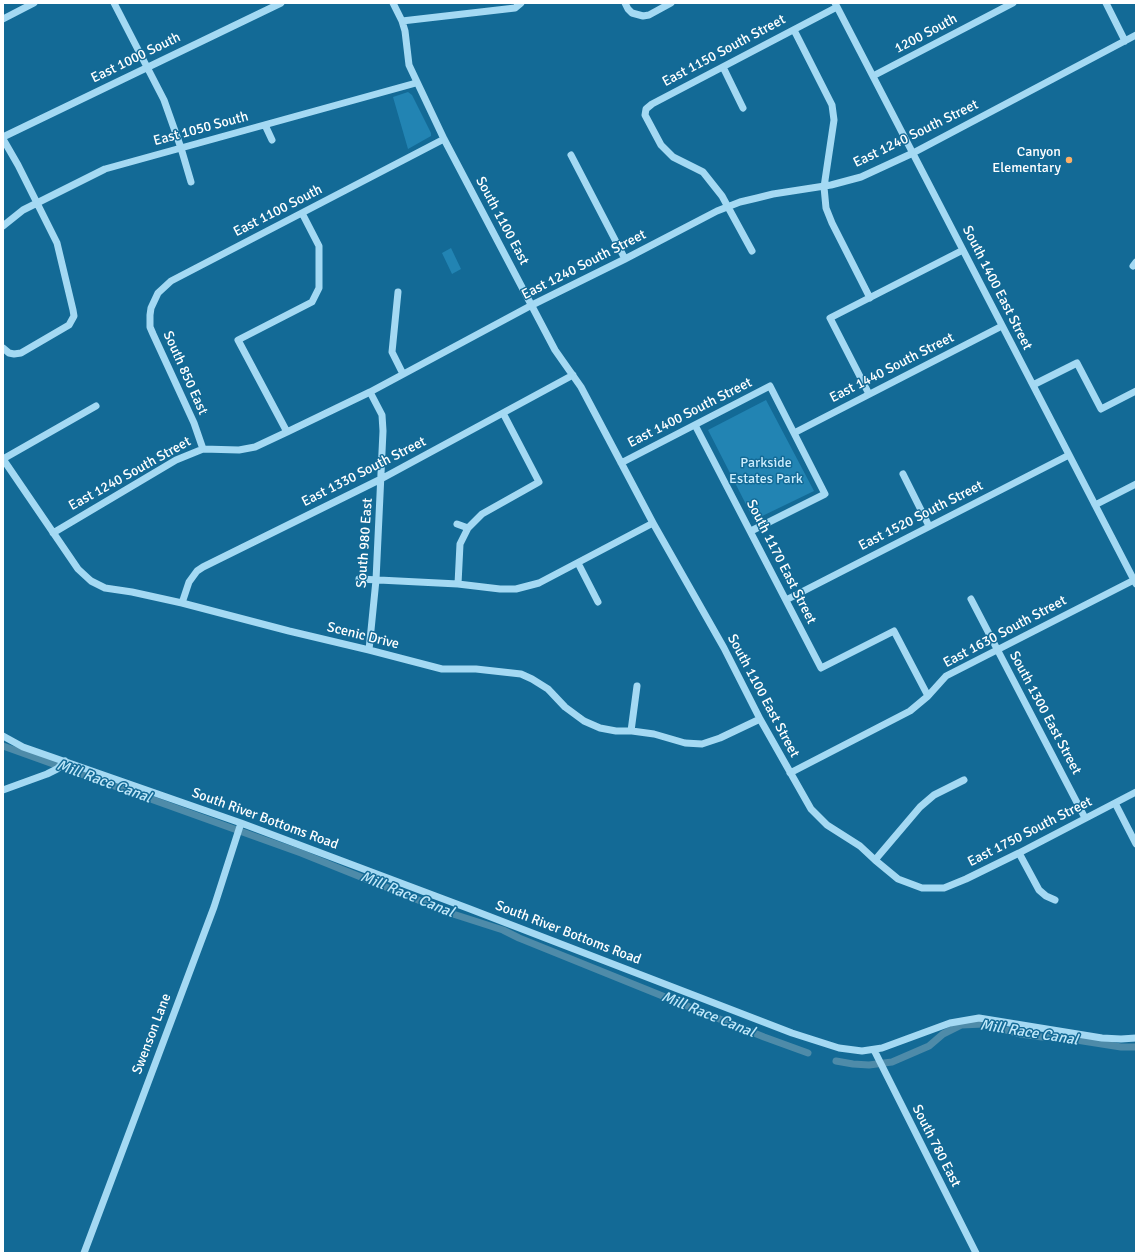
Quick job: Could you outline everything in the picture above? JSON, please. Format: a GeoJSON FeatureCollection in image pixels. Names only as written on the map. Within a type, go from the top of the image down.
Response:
{"type":"FeatureCollection","features":[{"type":"Feature","properties":{"kind":"street"},"geometry":{"type":"LineString","coordinates":[[3,19],[26,5],[34,3]]}},
{"type":"Feature","properties":{"kind":"street"},"geometry":{"type":"LineString","coordinates":[[114,3],[164,100],[191,182]]}},
{"type":"Feature","properties":{"kind":"street","name":"East 1000 South"},"geometry":{"type":"LineString","coordinates":[[3,138],[281,3]]}},
{"type":"Feature","properties":{"kind":"street","name":"South 1100 East"},"geometry":{"type":"LineString","coordinates":[[393,3],[405,31],[409,65],[416,83],[555,350],[581,387],[621,463]]}},
{"type":"Feature","properties":{"kind":"street"},"geometry":{"type":"LineString","coordinates":[[402,21],[515,8],[521,3]]}},
{"type":"Feature","properties":{"kind":"street"},"geometry":{"type":"LineString","coordinates":[[625,3],[632,13],[643,16],[671,3]]}},
{"type":"Feature","properties":{"kind":"street","name":"1200 South"},"geometry":{"type":"LineString","coordinates":[[873,76],[1013,3]]}},
{"type":"Feature","properties":{"kind":"street"},"geometry":{"type":"LineString","coordinates":[[1106,3],[1125,41]]}},
{"type":"Feature","properties":{"kind":"street","name":"South 1400 East Street"},"geometry":{"type":"LineString","coordinates":[[836,5],[1134,578]]}},
{"type":"Feature","properties":{"kind":"street","name":"East 1150 South Street"},"geometry":{"type":"LineString","coordinates":[[728,206],[718,190],[703,172],[673,158],[661,145],[645,115],[646,109],[652,104],[794,30],[836,5]]}},
{"type":"Feature","properties":{"kind":"street"},"geometry":{"type":"LineString","coordinates":[[794,30],[832,105],[834,120],[824,187],[826,208],[832,224],[870,298]]}},
{"type":"Feature","properties":{"kind":"street","name":"East 1240 South Street"},"geometry":{"type":"LineString","coordinates":[[53,533],[176,460],[203,449],[239,450],[255,447],[288,432],[370,392],[532,305],[717,211],[740,202],[773,194],[824,187],[861,177],[913,153],[1136,35]]}},
{"type":"Feature","properties":{"kind":"street"},"geometry":{"type":"LineString","coordinates":[[722,67],[743,108]]}},
{"type":"Feature","properties":{"kind":"street","name":"East 1050 South"},"geometry":{"type":"LineString","coordinates":[[3,226],[37,202],[105,169],[416,83]]}},
{"type":"Feature","properties":{"kind":"street"},"geometry":{"type":"LineString","coordinates":[[266,125],[272,140]]}},
{"type":"Feature","properties":{"kind":"street"},"geometry":{"type":"LineString","coordinates":[[3,138],[57,243],[74,316],[69,325],[21,353],[9,353],[3,348]]}},
{"type":"Feature","properties":{"kind":"street","name":"East 1100 South"},"geometry":{"type":"LineString","coordinates":[[151,308],[158,293],[171,281],[444,139]]}},
{"type":"Feature","properties":{"kind":"street"},"geometry":{"type":"LineString","coordinates":[[571,155],[625,259]]}},
{"type":"Feature","properties":{"kind":"street"},"geometry":{"type":"LineString","coordinates":[[728,206],[752,251]]}},
{"type":"Feature","properties":{"kind":"street"},"geometry":{"type":"LineString","coordinates":[[288,432],[238,340],[312,302],[319,288],[319,246],[302,213]]}},
{"type":"Feature","properties":{"kind":"street"},"geometry":{"type":"LineString","coordinates":[[868,394],[830,318],[963,250]]}},
{"type":"Feature","properties":{"kind":"street"},"geometry":{"type":"LineString","coordinates":[[398,292],[392,352],[403,374]]}},
{"type":"Feature","properties":{"kind":"street","name":"South 850 East"},"geometry":{"type":"LineString","coordinates":[[151,308],[150,321],[152,334],[194,423],[203,449]]}},
{"type":"Feature","properties":{"kind":"street","name":"East 1440 South Street"},"geometry":{"type":"LineString","coordinates":[[794,433],[1002,326]]}},
{"type":"Feature","properties":{"kind":"street"},"geometry":{"type":"LineString","coordinates":[[1033,385],[1077,363],[1101,409],[1136,391]]}},
{"type":"Feature","properties":{"kind":"street","name":"East 1330 South Street"},"geometry":{"type":"LineString","coordinates":[[182,603],[189,582],[197,571],[203,567],[382,478],[573,375]]}},
{"type":"Feature","properties":{"kind":"street","name":"East 1400 South Street"},"geometry":{"type":"LineString","coordinates":[[621,463],[770,386],[794,433]]}},
{"type":"Feature","properties":{"kind":"street","name":"South 980 East"},"geometry":{"type":"LineString","coordinates":[[369,650],[376,580],[382,478],[383,431],[382,415],[370,392]]}},
{"type":"Feature","properties":{"kind":"street"},"geometry":{"type":"LineString","coordinates":[[3,459],[96,406]]}},
{"type":"Feature","properties":{"kind":"street"},"geometry":{"type":"LineString","coordinates":[[458,584],[460,544],[468,528],[482,514],[539,482],[503,413]]}},
{"type":"Feature","properties":{"kind":"street","name":"South 1170 East Street"},"geometry":{"type":"LineString","coordinates":[[695,425],[821,668],[894,631],[928,696]]}},
{"type":"Feature","properties":{"kind":"street"},"geometry":{"type":"LineString","coordinates":[[751,531],[825,494],[794,433]]}},
{"type":"Feature","properties":{"kind":"street","name":"East 1520 South Street"},"geometry":{"type":"LineString","coordinates":[[786,600],[1069,455]]}},
{"type":"Feature","properties":{"kind":"street","name":"Scenic Drive"},"geometry":{"type":"LineString","coordinates":[[3,459],[78,569],[91,581],[105,588],[132,592],[182,603],[369,650],[426,666],[442,669],[476,669],[521,674],[548,689],[565,707],[584,721],[600,728],[616,731],[654,734],[684,743],[702,744],[720,738],[760,720]]}},
{"type":"Feature","properties":{"kind":"street","name":"South 1100 East Street"},"geometry":{"type":"LineString","coordinates":[[621,463],[653,523],[724,648],[760,720],[811,809],[827,825],[860,846],[898,879],[922,888],[934,888]]}},
{"type":"Feature","properties":{"kind":"street"},"geometry":{"type":"LineString","coordinates":[[904,474],[930,526]]}},
{"type":"Feature","properties":{"kind":"street"},"geometry":{"type":"LineString","coordinates":[[1095,505],[1136,484]]}},
{"type":"Feature","properties":{"kind":"street"},"geometry":{"type":"LineString","coordinates":[[359,579],[458,584],[500,589],[516,589],[539,583],[653,523]]}},
{"type":"Feature","properties":{"kind":"street"},"geometry":{"type":"LineString","coordinates":[[457,524],[468,528]]}},
{"type":"Feature","properties":{"kind":"street"},"geometry":{"type":"LineString","coordinates":[[578,563],[598,602]]}},
{"type":"Feature","properties":{"kind":"street","name":"East 1630 South Street"},"geometry":{"type":"LineString","coordinates":[[790,773],[910,711],[928,696],[946,676],[1134,578]]}},
{"type":"Feature","properties":{"kind":"street","name":"South 1300 East Street"},"geometry":{"type":"LineString","coordinates":[[971,599],[1085,818]]}},
{"type":"Feature","properties":{"kind":"street"},"geometry":{"type":"LineString","coordinates":[[631,731],[637,686]]}},
{"type":"Feature","properties":{"kind":"street","name":"South River Bottoms Road"},"geometry":{"type":"LineString","coordinates":[[3,736],[61,765],[241,825],[470,909],[792,1033],[839,1048],[862,1051],[874,1050],[895,1044],[925,1031],[950,1023],[979,1018],[1102,1038],[1136,1038]]}},
{"type":"Feature","properties":{"kind":"street"},"geometry":{"type":"LineString","coordinates":[[3,790],[48,774],[61,765]]}},
{"type":"Feature","properties":{"kind":"street"},"geometry":{"type":"LineString","coordinates":[[875,860],[920,807],[934,795],[964,780]]}},
{"type":"Feature","properties":{"kind":"street","name":"East 1750 South Street"},"geometry":{"type":"LineString","coordinates":[[934,888],[944,888],[966,879],[1136,792]]}},
{"type":"Feature","properties":{"kind":"street"},"geometry":{"type":"LineString","coordinates":[[1115,803],[1136,844]]}},
{"type":"Feature","properties":{"kind":"street","name":"Swenson Lane"},"geometry":{"type":"LineString","coordinates":[[84,1253],[214,907],[241,825]]}},
{"type":"Feature","properties":{"kind":"street"},"geometry":{"type":"LineString","coordinates":[[1019,853],[1039,890],[1046,896],[1055,900]]}},
{"type":"Feature","properties":{"kind":"street","name":"South 780 East"},"geometry":{"type":"LineString","coordinates":[[874,1050],[976,1253]]}},
{"type":"Feature","properties":{"kind":"green space"},"geometry":{"type":"Polygon","coordinates":[[[408,92],[412,95],[431,133],[431,136],[408,149],[393,97],[408,92]]]}},
{"type":"Feature","properties":{"kind":"green space"},"geometry":{"type":"Polygon","coordinates":[[[451,248],[461,269],[452,274],[442,253],[451,248]]]}},
{"type":"Feature","properties":{"kind":"green space","name":"Parkside Estates Park"},"geometry":{"type":"Polygon","coordinates":[[[766,400],[814,491],[754,520],[708,430],[766,400]]]}},
{"type":"Feature","properties":{"kind":"waterway","name":"Mill Race Canal"},"geometry":{"type":"LineString","coordinates":[[3,746],[301,853],[453,914],[503,930],[519,938],[764,1037],[808,1053]]}},
{"type":"Feature","properties":{"kind":"waterway","name":"Mill Race Canal"},"geometry":{"type":"LineString","coordinates":[[836,1061],[869,1065],[892,1062],[929,1046],[943,1034],[961,1025],[984,1024],[1020,1034],[1070,1039],[1121,1047],[1136,1047]]}},
{"type":"Feature","properties":{"kind":"place","name":"Canyon Elementary"},"geometry":{"type":"Point","coordinates":[1069,160]}}]}
